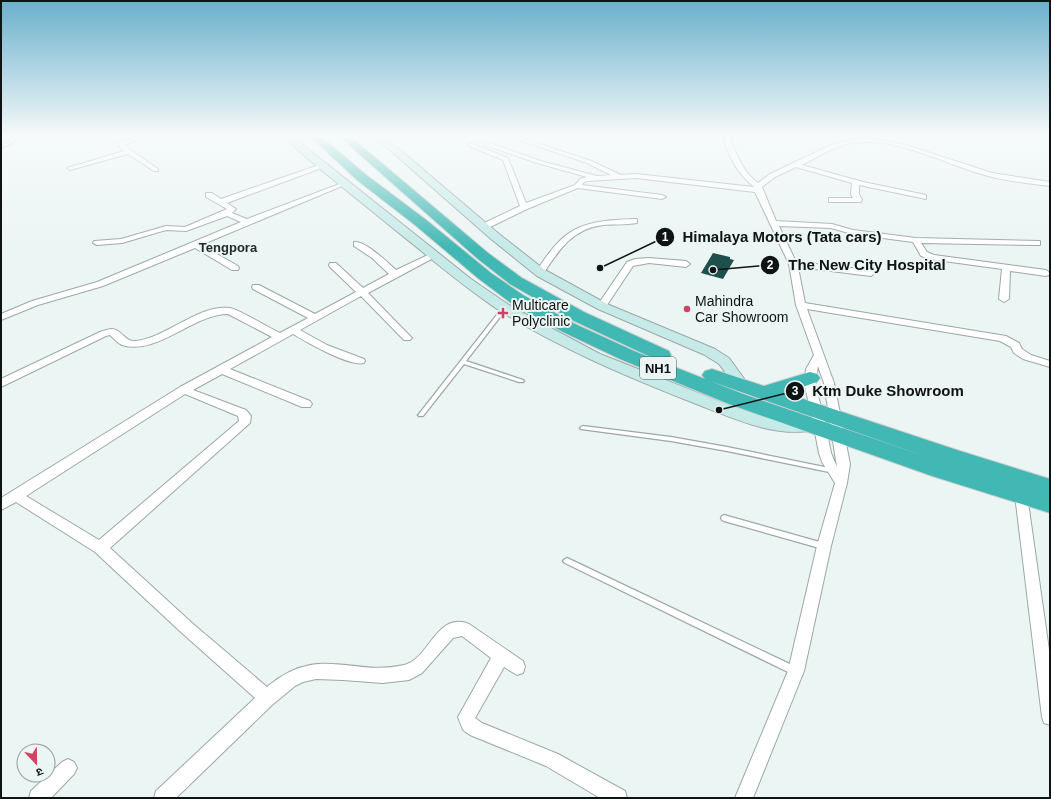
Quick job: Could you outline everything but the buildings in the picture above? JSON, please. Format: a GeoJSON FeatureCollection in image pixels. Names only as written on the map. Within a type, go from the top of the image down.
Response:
{"type":"FeatureCollection","features":[{"type":"Feature","properties":{"kind":"highway","name":"NH1"},"geometry":{"type":"LineString","coordinates":[[359,174],[420,222],[485,276],[531,307],[568,328],[634,358],[736,399],[816,422],[837,426],[949,456],[1050,488]]}},
{"type":"Feature","properties":{"kind":"highway","name":"NH1"},"geometry":{"type":"LineString","coordinates":[[388,174],[483,256],[534,292],[578,316],[641,346],[762,393],[816,422]]}},
{"type":"Feature","properties":{"kind":"highway"},"geometry":{"type":"LineString","coordinates":[[762,393],[810,378]]}},
{"type":"Feature","properties":{"kind":"highway","name":"NH1"},"geometry":{"type":"LineString","coordinates":[[837,426],[940,470],[1050,504]]}},
{"type":"Feature","properties":{"kind":"main road"},"geometry":{"type":"LineString","coordinates":[[332,174],[467,282],[505,308],[595,357],[724,409],[766,423],[782,426],[816,422]]}},
{"type":"Feature","properties":{"kind":"main road"},"geometry":{"type":"LineString","coordinates":[[424,174],[483,228],[540,272],[569,290],[602,306],[710,352],[724,361],[744,387]]}},
{"type":"Feature","properties":{"kind":"street"},"geometry":{"type":"LineString","coordinates":[[221,202],[299,174]]}},
{"type":"Feature","properties":{"kind":"street"},"geometry":{"type":"LineString","coordinates":[[512,174],[524,207]]}},
{"type":"Feature","properties":{"kind":"street"},"geometry":{"type":"LineString","coordinates":[[584,174],[598,178]]}},
{"type":"Feature","properties":{"kind":"street"},"geometry":{"type":"LineString","coordinates":[[615,174],[619,176]]}},
{"type":"Feature","properties":{"kind":"street"},"geometry":{"type":"LineString","coordinates":[[744,174],[758,188],[793,264],[801,305],[828,383],[844,464],[837,477],[824,546],[796,671],[744,798]]}},
{"type":"Feature","properties":{"kind":"street"},"geometry":{"type":"LineString","coordinates":[[758,188],[763,181],[774,174]]}},
{"type":"Feature","properties":{"kind":"street"},"geometry":{"type":"LineString","coordinates":[[828,174],[855,182],[923,197]]}},
{"type":"Feature","properties":{"kind":"street"},"geometry":{"type":"LineString","coordinates":[[992,174],[1050,184]]}},
{"type":"Feature","properties":{"kind":"street"},"geometry":{"type":"LineString","coordinates":[[483,228],[524,207],[577,186],[582,180],[619,176],[758,188]]}},
{"type":"Feature","properties":{"kind":"street"},"geometry":{"type":"LineString","coordinates":[[832,200],[858,200],[855,194],[855,182]]}},
{"type":"Feature","properties":{"kind":"street"},"geometry":{"type":"LineString","coordinates":[[1,317],[35,303],[93,286],[195,245],[247,222],[344,184]]}},
{"type":"Feature","properties":{"kind":"street"},"geometry":{"type":"LineString","coordinates":[[577,186],[662,197]]}},
{"type":"Feature","properties":{"kind":"street"},"geometry":{"type":"LineString","coordinates":[[97,243],[122,241],[166,228],[186,229],[227,213],[232,209],[209,195]]}},
{"type":"Feature","properties":{"kind":"street"},"geometry":{"type":"LineString","coordinates":[[227,213],[247,222]]}},
{"type":"Feature","properties":{"kind":"street"},"geometry":{"type":"LineString","coordinates":[[540,272],[557,245],[575,231],[603,223],[634,221]]}},
{"type":"Feature","properties":{"kind":"street"},"geometry":{"type":"LineString","coordinates":[[774,223],[832,226],[852,232],[916,240],[1037,243]]}},
{"type":"Feature","properties":{"kind":"street"},"geometry":{"type":"LineString","coordinates":[[916,240],[924,254],[932,257],[1006,269],[1046,273]]}},
{"type":"Feature","properties":{"kind":"street"},"geometry":{"type":"LineString","coordinates":[[357,244],[375,256],[395,274]]}},
{"type":"Feature","properties":{"kind":"street"},"geometry":{"type":"LineString","coordinates":[[195,245],[236,268]]}},
{"type":"Feature","properties":{"kind":"street"},"geometry":{"type":"LineString","coordinates":[[1,505],[220,369],[395,274],[433,256]]}},
{"type":"Feature","properties":{"kind":"street"},"geometry":{"type":"LineString","coordinates":[[602,306],[630,265],[640,261],[686,264]]}},
{"type":"Feature","properties":{"kind":"street"},"geometry":{"type":"LineString","coordinates":[[793,264],[871,273]]}},
{"type":"Feature","properties":{"kind":"street"},"geometry":{"type":"LineString","coordinates":[[333,265],[407,338]]}},
{"type":"Feature","properties":{"kind":"street"},"geometry":{"type":"LineString","coordinates":[[1004,299],[1006,269]]}},
{"type":"Feature","properties":{"kind":"street"},"geometry":{"type":"LineString","coordinates":[[256,287],[316,318]]}},
{"type":"Feature","properties":{"kind":"street"},"geometry":{"type":"LineString","coordinates":[[801,305],[1003,338],[1015,345],[1018,351],[1027,357],[1050,364]]}},
{"type":"Feature","properties":{"kind":"street"},"geometry":{"type":"LineString","coordinates":[[1,383],[103,334],[112,332],[124,342],[134,344],[149,341],[215,312],[230,311],[279,338]]}},
{"type":"Feature","properties":{"kind":"street"},"geometry":{"type":"LineString","coordinates":[[293,330],[323,346],[360,361]]}},
{"type":"Feature","properties":{"kind":"street"},"geometry":{"type":"LineString","coordinates":[[818,356],[811,369],[810,387],[816,422],[825,453],[837,477]]}},
{"type":"Feature","properties":{"kind":"street"},"geometry":{"type":"LineString","coordinates":[[220,369],[306,404]]}},
{"type":"Feature","properties":{"kind":"street"},"geometry":{"type":"LineString","coordinates":[[100,548],[244,423],[245,416],[242,413],[184,390]]}},
{"type":"Feature","properties":{"kind":"street"},"geometry":{"type":"LineString","coordinates":[[1021,495],[1050,717]]}},
{"type":"Feature","properties":{"kind":"street"},"geometry":{"type":"LineString","coordinates":[[16,496],[100,548],[187,628],[268,698]]}},
{"type":"Feature","properties":{"kind":"street"},"geometry":{"type":"LineString","coordinates":[[163,798],[236,726],[286,682],[303,674],[325,671],[392,675],[408,672],[417,668],[444,637],[451,631],[457,629],[464,630],[517,667]]}},
{"type":"Feature","properties":{"kind":"street"},"geometry":{"type":"LineString","coordinates":[[501,656],[468,712],[466,717],[469,724],[476,729],[552,760],[618,798]]}},
{"type":"Feature","properties":{"kind":"street"},"geometry":{"type":"LineString","coordinates":[[38,798],[68,768]]}},
{"type":"Feature","properties":{"kind":"lane"},"geometry":{"type":"LineString","coordinates":[[421,415],[505,308]]}},
{"type":"Feature","properties":{"kind":"lane"},"geometry":{"type":"LineString","coordinates":[[462,362],[521,381]]}},
{"type":"Feature","properties":{"kind":"lane"},"geometry":{"type":"LineString","coordinates":[[582,428],[727,449],[837,477]]}},
{"type":"Feature","properties":{"kind":"lane"},"geometry":{"type":"LineString","coordinates":[[724,518],[824,546]]}},
{"type":"Feature","properties":{"kind":"lane"},"geometry":{"type":"LineString","coordinates":[[567,561],[796,671]]}},
{"type":"Feature","properties":{"kind":"place","name":"Himalaya Motors (Tata cars)"},"geometry":{"type":"Point","coordinates":[600,268]}},
{"type":"Feature","properties":{"kind":"place","name":"The New City Hospital"},"geometry":{"type":"Point","coordinates":[713,270]}},
{"type":"Feature","properties":{"kind":"place","name":"Mahindra Car Showroom"},"geometry":{"type":"Point","coordinates":[687,309]}},
{"type":"Feature","properties":{"kind":"place","name":"Multicare Polyclinic"},"geometry":{"type":"Point","coordinates":[503,313]}},
{"type":"Feature","properties":{"kind":"place","name":"Ktm Duke Showroom"},"geometry":{"type":"Point","coordinates":[719,410]}},
{"type":"Feature","properties":{"kind":"district","name":"Tengpora"},"geometry":{"type":"Point","coordinates":[228,247]}}]}
